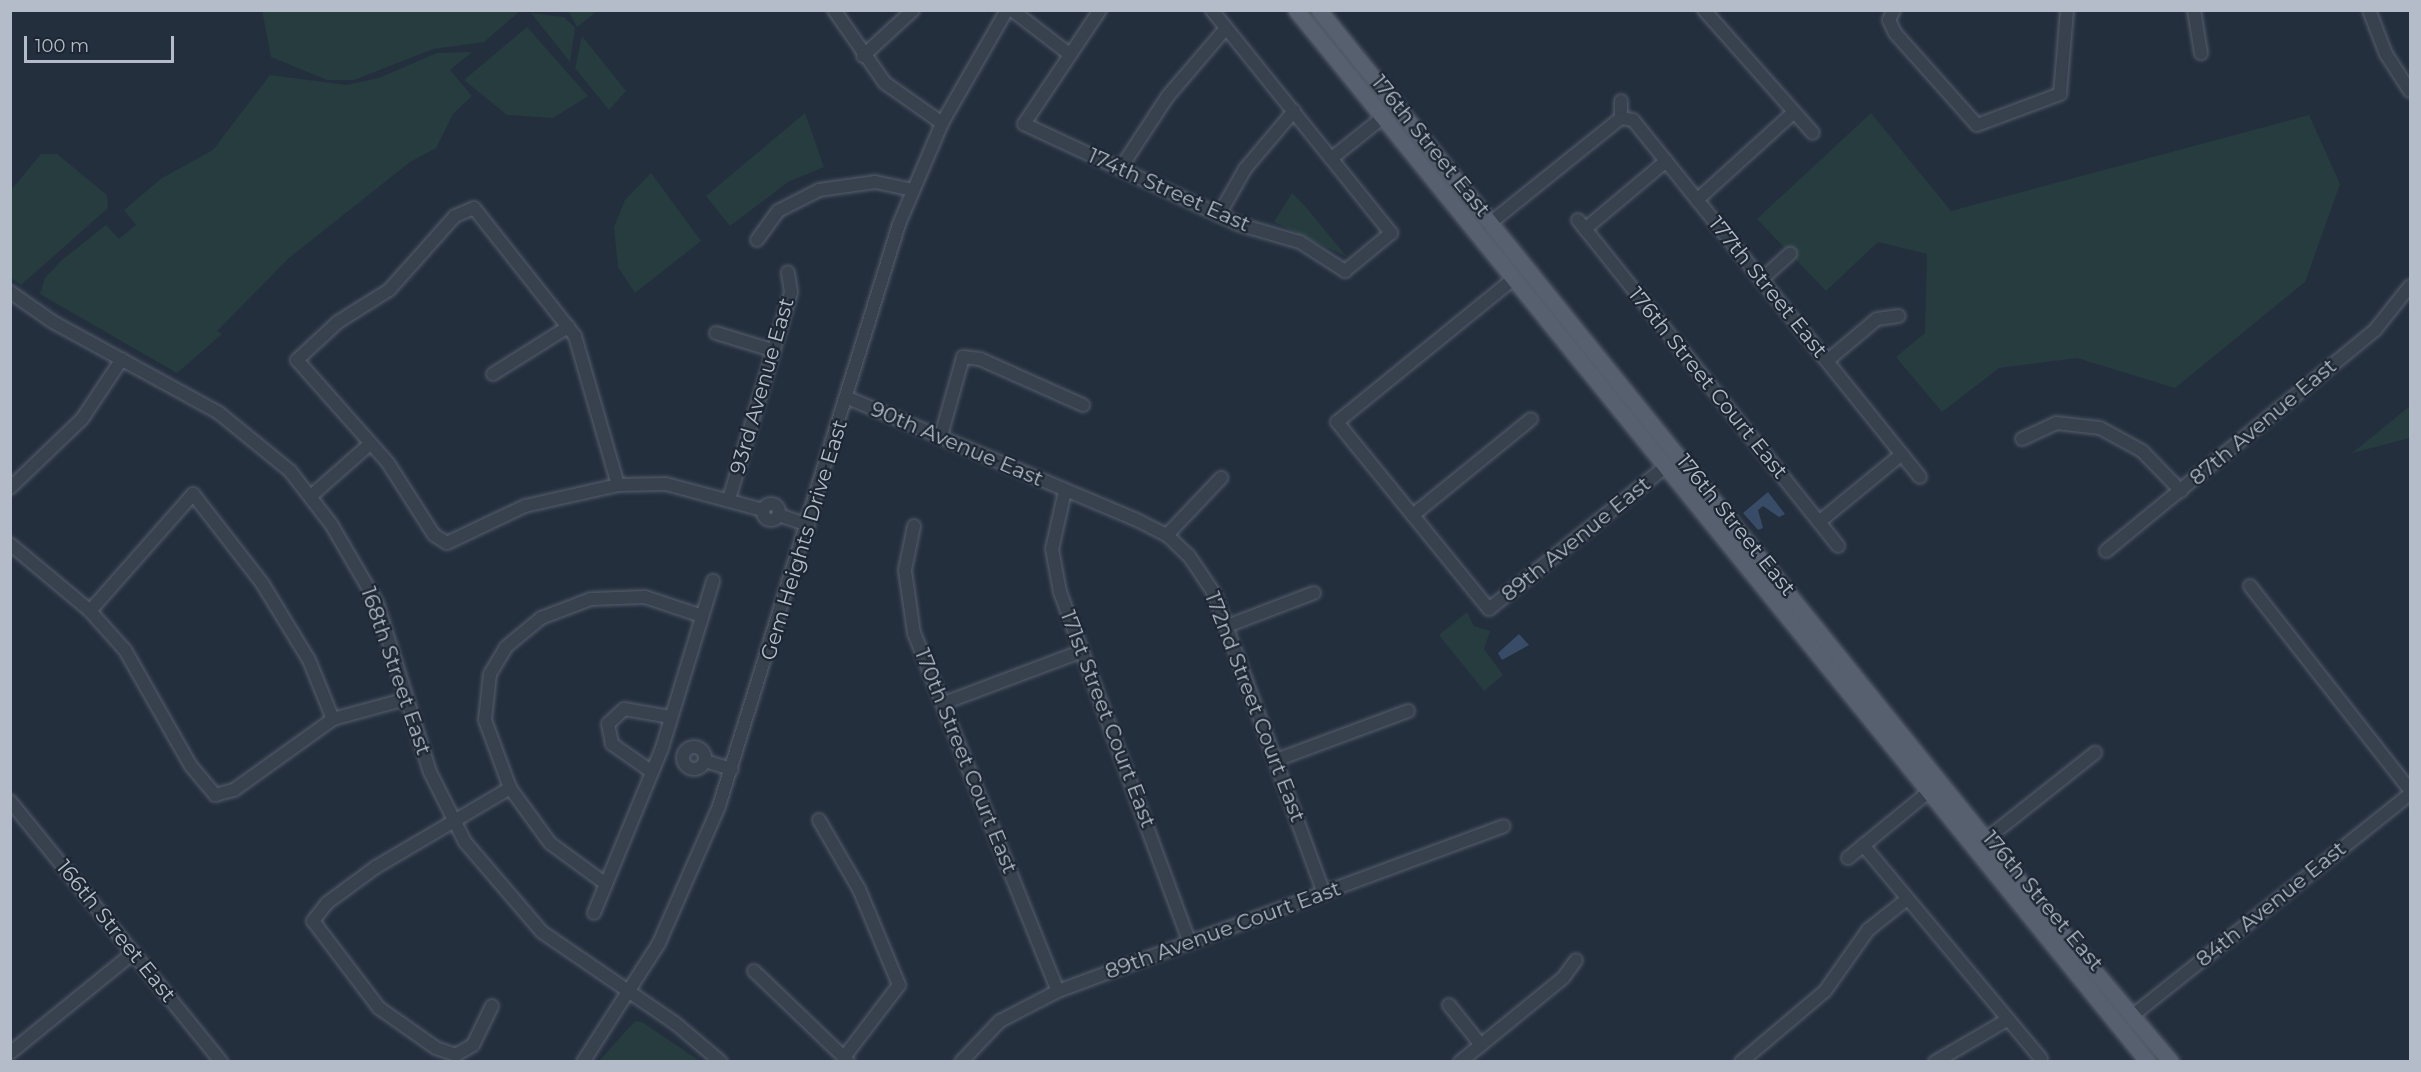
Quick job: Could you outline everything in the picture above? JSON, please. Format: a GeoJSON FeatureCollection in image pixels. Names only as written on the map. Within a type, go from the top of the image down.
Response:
{"type":"FeatureCollection","features":[{"type":"Feature","properties":{"kind":"main road","name":"176th Street East"},"geometry":{"type":"LineString","coordinates":[[1296,10],[1926,794],[2148,1062]]}},
{"type":"Feature","properties":{"kind":"main road","name":"176th Street East"},"geometry":{"type":"LineString","coordinates":[[1319,10],[1983,841],[2171,1062]]}},
{"type":"Feature","properties":{"kind":"main road"},"geometry":{"type":"LineString","coordinates":[[1410,153],[1435,172],[1478,225],[1489,224]]}},
{"type":"Feature","properties":{"kind":"main road"},"geometry":{"type":"LineString","coordinates":[[1512,280],[1522,280],[1588,361],[1626,395]]}},
{"type":"Feature","properties":{"kind":"main road"},"geometry":{"type":"LineString","coordinates":[[1665,470],[1694,496],[1749,561],[1760,561]]}},
{"type":"Feature","properties":{"kind":"main road"},"geometry":{"type":"LineString","coordinates":[[1926,794],[1947,803],[1983,841]]}},
{"type":"Feature","properties":{"kind":"street"},"geometry":{"type":"LineString","coordinates":[[863,56],[913,10]]}},
{"type":"Feature","properties":{"kind":"street","name":"Gem Heights Drive East"},"geometry":{"type":"LineString","coordinates":[[584,1062],[629,993],[676,908],[732,769],[912,190],[942,123],[1007,10]]}},
{"type":"Feature","properties":{"kind":"street"},"geometry":{"type":"LineString","coordinates":[[1012,10],[1068,53],[1100,10]]}},
{"type":"Feature","properties":{"kind":"street"},"geometry":{"type":"LineString","coordinates":[[1212,10],[1332,158],[1382,118]]}},
{"type":"Feature","properties":{"kind":"street"},"geometry":{"type":"LineString","coordinates":[[1704,10],[1792,114],[1813,133]]}},
{"type":"Feature","properties":{"kind":"street"},"geometry":{"type":"LineString","coordinates":[[1894,10],[1890,20],[1895,33],[1977,125],[2060,94],[2067,10]]}},
{"type":"Feature","properties":{"kind":"street"},"geometry":{"type":"LineString","coordinates":[[2194,10],[2201,53]]}},
{"type":"Feature","properties":{"kind":"street"},"geometry":{"type":"LineString","coordinates":[[2369,10],[2386,54],[2410,91]]}},
{"type":"Feature","properties":{"kind":"street"},"geometry":{"type":"LineString","coordinates":[[836,11],[863,56],[885,83],[942,123]]}},
{"type":"Feature","properties":{"kind":"street"},"geometry":{"type":"LineString","coordinates":[[1120,169],[1168,96],[1226,28]]}},
{"type":"Feature","properties":{"kind":"street","name":"174th Street East"},"geometry":{"type":"LineString","coordinates":[[1068,53],[1024,124],[1219,215],[1300,242],[1345,271],[1391,234],[1332,158]]}},
{"type":"Feature","properties":{"kind":"street"},"geometry":{"type":"LineString","coordinates":[[1489,224],[1621,118],[1621,101]]}},
{"type":"Feature","properties":{"kind":"street"},"geometry":{"type":"LineString","coordinates":[[1219,215],[1245,169],[1294,111]]}},
{"type":"Feature","properties":{"kind":"street"},"geometry":{"type":"LineString","coordinates":[[1697,200],[1792,114]]}},
{"type":"Feature","properties":{"kind":"street","name":"177th Street East"},"geometry":{"type":"LineString","coordinates":[[1621,118],[1633,120],[1920,477]]}},
{"type":"Feature","properties":{"kind":"street","name":"176th Street Court East"},"geometry":{"type":"LineString","coordinates":[[1666,161],[1582,225],[1838,546]]}},
{"type":"Feature","properties":{"kind":"street"},"geometry":{"type":"LineString","coordinates":[[757,240],[778,212],[819,190],[875,182],[912,190]]}},
{"type":"Feature","properties":{"kind":"street"},"geometry":{"type":"LineString","coordinates":[[618,485],[586,361],[568,327],[487,218],[470,208],[445,227],[389,291],[338,322],[297,360],[401,482],[427,526],[447,543],[525,506],[618,485],[666,484],[729,499],[762,510],[773,504],[779,515],[808,525]]}},
{"type":"Feature","properties":{"kind":"street"},"geometry":{"type":"LineString","coordinates":[[1762,279],[1790,254]]}},
{"type":"Feature","properties":{"kind":"street","name":"93rd Avenue East"},"geometry":{"type":"LineString","coordinates":[[729,499],[791,292],[788,273]]}},
{"type":"Feature","properties":{"kind":"street"},"geometry":{"type":"LineString","coordinates":[[1512,280],[1337,422],[1413,515],[1531,419]]}},
{"type":"Feature","properties":{"kind":"street","name":"87th Avenue East"},"geometry":{"type":"LineString","coordinates":[[2106,551],[2375,330],[2410,286]]}},
{"type":"Feature","properties":{"kind":"street","name":"168th Street East"},"geometry":{"type":"LineString","coordinates":[[10,292],[250,434],[311,496],[377,603],[406,699],[453,820],[524,916],[721,1062]]}},
{"type":"Feature","properties":{"kind":"street"},"geometry":{"type":"LineString","coordinates":[[1827,361],[1877,319],[1899,316]]}},
{"type":"Feature","properties":{"kind":"street"},"geometry":{"type":"LineString","coordinates":[[493,374],[568,327]]}},
{"type":"Feature","properties":{"kind":"street"},"geometry":{"type":"LineString","coordinates":[[716,333],[772,350]]}},
{"type":"Feature","properties":{"kind":"street"},"geometry":{"type":"LineString","coordinates":[[941,436],[963,357],[980,359],[1083,405]]}},
{"type":"Feature","properties":{"kind":"street"},"geometry":{"type":"LineString","coordinates":[[10,488],[82,419],[122,359]]}},
{"type":"Feature","properties":{"kind":"street","name":"90th Avenue East"},"geometry":{"type":"LineString","coordinates":[[848,398],[1065,491]]}},
{"type":"Feature","properties":{"kind":"street"},"geometry":{"type":"LineString","coordinates":[[2022,439],[2056,423],[2100,428],[2142,451],[2181,491]]}},
{"type":"Feature","properties":{"kind":"street"},"geometry":{"type":"LineString","coordinates":[[311,496],[370,444]]}},
{"type":"Feature","properties":{"kind":"street"},"geometry":{"type":"LineString","coordinates":[[1819,522],[1902,454]]}},
{"type":"Feature","properties":{"kind":"street","name":"89th Avenue East"},"geometry":{"type":"LineString","coordinates":[[1413,515],[1489,609],[1665,470]]}},
{"type":"Feature","properties":{"kind":"street"},"geometry":{"type":"LineString","coordinates":[[1167,535],[1221,478]]}},
{"type":"Feature","properties":{"kind":"street","name":"172nd Street Court East"},"geometry":{"type":"LineString","coordinates":[[1065,491],[1167,535],[1203,574],[1227,626],[1324,893]]}},
{"type":"Feature","properties":{"kind":"street","name":"171st Street Court East"},"geometry":{"type":"LineString","coordinates":[[1065,491],[1053,566],[1190,943]]}},
{"type":"Feature","properties":{"kind":"street"},"geometry":{"type":"LineString","coordinates":[[90,611],[193,494],[262,583],[309,660],[333,719]]}},
{"type":"Feature","properties":{"kind":"street","name":"170th Street Court East"},"geometry":{"type":"LineString","coordinates":[[914,526],[905,570],[909,617],[1058,991]]}},
{"type":"Feature","properties":{"kind":"street"},"geometry":{"type":"LineString","coordinates":[[10,544],[90,611],[125,650],[191,766],[215,795],[234,790],[333,719],[406,699]]}},
{"type":"Feature","properties":{"kind":"street"},"geometry":{"type":"LineString","coordinates":[[594,914],[662,748],[714,581]]}},
{"type":"Feature","properties":{"kind":"street"},"geometry":{"type":"LineString","coordinates":[[2250,586],[2410,792]]}},
{"type":"Feature","properties":{"kind":"street"},"geometry":{"type":"LineString","coordinates":[[1227,626],[1314,593]]}},
{"type":"Feature","properties":{"kind":"street"},"geometry":{"type":"LineString","coordinates":[[606,884],[558,850],[510,788],[489,736],[485,692],[497,659],[528,628],[574,604],[610,596],[645,597],[702,615]]}},
{"type":"Feature","properties":{"kind":"street"},"geometry":{"type":"LineString","coordinates":[[944,703],[1082,651]]}},
{"type":"Feature","properties":{"kind":"street"},"geometry":{"type":"LineString","coordinates":[[652,772],[612,744],[608,724],[624,709],[671,717]]}},
{"type":"Feature","properties":{"kind":"street"},"geometry":{"type":"LineString","coordinates":[[1276,760],[1408,711]]}},
{"type":"Feature","properties":{"kind":"street"},"geometry":{"type":"LineString","coordinates":[[662,748],[684,755],[697,748],[705,761],[732,769]]}},
{"type":"Feature","properties":{"kind":"street"},"geometry":{"type":"LineString","coordinates":[[1983,841],[2095,753]]}},
{"type":"Feature","properties":{"kind":"street"},"geometry":{"type":"LineString","coordinates":[[492,1006],[480,1039],[453,1056],[379,1008],[314,928],[314,918],[376,867],[510,788]]}},
{"type":"Feature","properties":{"kind":"street","name":"84th Avenue East"},"geometry":{"type":"LineString","coordinates":[[2132,1016],[2410,792]]}},
{"type":"Feature","properties":{"kind":"street"},"geometry":{"type":"LineString","coordinates":[[1848,858],[1926,794]]}},
{"type":"Feature","properties":{"kind":"street","name":"166th Street East"},"geometry":{"type":"LineString","coordinates":[[10,801],[221,1062]]}},
{"type":"Feature","properties":{"kind":"street"},"geometry":{"type":"LineString","coordinates":[[754,971],[847,1059],[899,986],[859,889],[819,820]]}},
{"type":"Feature","properties":{"kind":"street","name":"89th Avenue Court East"},"geometry":{"type":"LineString","coordinates":[[961,1062],[1000,1021],[1058,991],[1503,826]]}},
{"type":"Feature","properties":{"kind":"street"},"geometry":{"type":"LineString","coordinates":[[1863,845],[2041,1059]]}},
{"type":"Feature","properties":{"kind":"street"},"geometry":{"type":"LineString","coordinates":[[1741,1062],[1826,991],[1868,930],[1907,899]]}},
{"type":"Feature","properties":{"kind":"street"},"geometry":{"type":"LineString","coordinates":[[10,1053],[133,953]]}},
{"type":"Feature","properties":{"kind":"street"},"geometry":{"type":"LineString","coordinates":[[1460,1062],[1563,978],[1576,960]]}},
{"type":"Feature","properties":{"kind":"street"},"geometry":{"type":"LineString","coordinates":[[1449,1005],[1480,1045]]}},
{"type":"Feature","properties":{"kind":"street"},"geometry":{"type":"LineString","coordinates":[[1935,1062],[2007,1020]]}},
{"type":"Feature","properties":{"kind":"green space"},"geometry":{"type":"Polygon","coordinates":[[[262,10],[520,11],[484,42],[433,49],[354,80],[327,80],[271,57],[262,10]]]}},
{"type":"Feature","properties":{"kind":"green space"},"geometry":{"type":"Polygon","coordinates":[[[568,10],[597,10],[597,11],[577,27],[568,10]]]}},
{"type":"Feature","properties":{"kind":"green space"},"geometry":{"type":"Polygon","coordinates":[[[531,13],[564,17],[575,28],[570,62],[531,13]]]}},
{"type":"Feature","properties":{"kind":"green space"},"geometry":{"type":"Polygon","coordinates":[[[527,27],[588,96],[553,118],[507,115],[464,80],[527,27]]]}},
{"type":"Feature","properties":{"kind":"green space"},"geometry":{"type":"Polygon","coordinates":[[[582,36],[626,91],[609,110],[575,68],[582,36]]]}},
{"type":"Feature","properties":{"kind":"green space"},"geometry":{"type":"Polygon","coordinates":[[[472,52],[450,70],[472,96],[453,114],[436,148],[410,162],[289,258],[217,331],[222,334],[177,373],[40,294],[45,278],[62,260],[106,225],[119,239],[136,225],[124,210],[162,178],[213,150],[270,75],[346,85],[379,78],[437,53],[472,52]]]}},
{"type":"Feature","properties":{"kind":"green space"},"geometry":{"type":"Polygon","coordinates":[[[805,113],[824,167],[788,182],[730,226],[706,196],[805,113]]]}},
{"type":"Feature","properties":{"kind":"green space"},"geometry":{"type":"Polygon","coordinates":[[[1871,113],[1951,211],[2309,115],[2340,184],[2305,282],[2175,388],[2077,358],[1999,368],[1942,412],[1896,357],[1925,333],[1927,254],[1878,242],[1826,291],[1757,219],[1871,113]]]}},
{"type":"Feature","properties":{"kind":"green space"},"geometry":{"type":"Polygon","coordinates":[[[41,154],[57,154],[107,195],[108,208],[21,285],[11,278],[11,190],[41,154]]]}},
{"type":"Feature","properties":{"kind":"green space"},"geometry":{"type":"Polygon","coordinates":[[[651,173],[701,241],[635,293],[618,267],[614,227],[625,200],[651,173]]]}},
{"type":"Feature","properties":{"kind":"green space"},"geometry":{"type":"Polygon","coordinates":[[[1292,193],[1305,206],[1347,257],[1274,222],[1292,193]]]}},
{"type":"Feature","properties":{"kind":"green space"},"geometry":{"type":"Polygon","coordinates":[[[2410,406],[2410,438],[2352,453],[2410,406]]]}},
{"type":"Feature","properties":{"kind":"green space"},"geometry":{"type":"Polygon","coordinates":[[[1467,612],[1474,626],[1490,631],[1484,649],[1503,675],[1484,691],[1439,635],[1467,612]]]}},
{"type":"Feature","properties":{"kind":"green space"},"geometry":{"type":"Polygon","coordinates":[[[635,1021],[642,1022],[700,1061],[599,1061],[635,1021]]]}},
{"type":"Feature","properties":{"kind":"water"},"geometry":{"type":"Polygon","coordinates":[[[1768,492],[1785,514],[1779,517],[1763,506],[1758,510],[1763,528],[1758,530],[1743,513],[1768,492]]]}},
{"type":"Feature","properties":{"kind":"water"},"geometry":{"type":"Polygon","coordinates":[[[1519,634],[1529,645],[1502,660],[1498,653],[1519,634]]]}}]}
